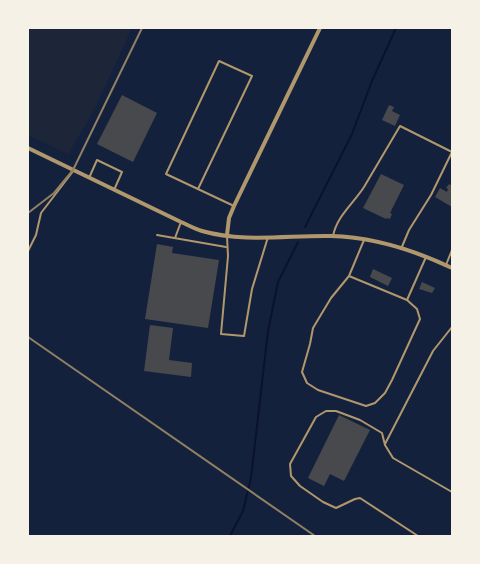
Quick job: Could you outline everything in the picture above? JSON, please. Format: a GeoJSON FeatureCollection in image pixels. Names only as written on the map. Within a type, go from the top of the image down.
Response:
{"type":"FeatureCollection","features":[{"type":"Feature","properties":{"kind":"street"},"geometry":{"type":"LineString","coordinates":[[227,235],[229,218],[234,206],[320,28]]}},
{"type":"Feature","properties":{"kind":"street"},"geometry":{"type":"LineString","coordinates":[[28,148],[181,222],[202,230],[242,237],[333,236],[364,240],[426,257],[452,268]]}},
{"type":"Feature","properties":{"kind":"lane"},"geometry":{"type":"LineString","coordinates":[[198,189],[252,76],[219,61],[166,174],[234,206]]}},
{"type":"Feature","properties":{"kind":"lane"},"geometry":{"type":"LineString","coordinates":[[333,236],[335,227],[343,213],[364,187],[400,126],[452,152],[431,195],[409,230],[400,249]]}},
{"type":"Feature","properties":{"kind":"lane"},"geometry":{"type":"LineString","coordinates":[[89,178],[97,160],[114,168],[122,172],[114,190]]}},
{"type":"Feature","properties":{"kind":"lane"},"geometry":{"type":"LineString","coordinates":[[28,251],[36,235],[41,213],[74,170]]}},
{"type":"Feature","properties":{"kind":"lane"},"geometry":{"type":"LineString","coordinates":[[175,238],[181,222]]}},
{"type":"Feature","properties":{"kind":"lane"},"geometry":{"type":"LineString","coordinates":[[227,235],[228,256],[221,334],[244,336],[252,289],[268,237]]}},
{"type":"Feature","properties":{"kind":"lane"},"geometry":{"type":"LineString","coordinates":[[157,236],[227,247]]}},
{"type":"Feature","properties":{"kind":"lane"},"geometry":{"type":"LineString","coordinates":[[349,276],[407,300],[418,309],[420,319],[385,392],[375,403],[366,406],[318,390],[307,383],[302,372],[313,328],[349,276],[364,240]]}},
{"type":"Feature","properties":{"kind":"lane"},"geometry":{"type":"LineString","coordinates":[[446,265],[452,250]]}},
{"type":"Feature","properties":{"kind":"lane"},"geometry":{"type":"LineString","coordinates":[[407,300],[426,257]]}},
{"type":"Feature","properties":{"kind":"lane"},"geometry":{"type":"LineString","coordinates":[[384,445],[433,351],[452,327]]}},
{"type":"Feature","properties":{"kind":"lane"},"geometry":{"type":"LineString","coordinates":[[418,536],[360,498],[336,508],[323,502],[300,486],[291,476],[290,464],[316,417],[326,411],[336,411],[360,420],[382,433],[384,445],[393,458],[452,492]]}},
{"type":"Feature","properties":{"kind":"shaded area"},"geometry":{"type":"Polygon","coordinates":[[[28,28],[132,28],[94,110],[68,154],[28,135],[28,28]]]}},
{"type":"Feature","properties":{"kind":"building"},"geometry":{"type":"Polygon","coordinates":[[[122,95],[157,113],[133,162],[97,144],[122,95]]]}},
{"type":"Feature","properties":{"kind":"building"},"geometry":{"type":"Polygon","coordinates":[[[389,105],[394,107],[392,111],[400,115],[395,126],[382,120],[389,105]]]}},
{"type":"Feature","properties":{"kind":"building"},"geometry":{"type":"Polygon","coordinates":[[[381,174],[404,185],[390,213],[392,214],[390,219],[386,219],[363,208],[381,174]]]}},
{"type":"Feature","properties":{"kind":"building"},"geometry":{"type":"Polygon","coordinates":[[[449,184],[452,186],[452,207],[435,197],[440,188],[447,192],[448,189],[446,188],[449,184]]]}},
{"type":"Feature","properties":{"kind":"building"},"geometry":{"type":"Polygon","coordinates":[[[157,244],[173,247],[172,253],[219,260],[208,328],[145,319],[157,244]]]}},
{"type":"Feature","properties":{"kind":"building"},"geometry":{"type":"Polygon","coordinates":[[[373,269],[392,278],[388,286],[370,277],[373,269]]]}},
{"type":"Feature","properties":{"kind":"building"},"geometry":{"type":"Polygon","coordinates":[[[422,282],[435,288],[432,293],[419,289],[422,282]]]}},
{"type":"Feature","properties":{"kind":"building"},"geometry":{"type":"Polygon","coordinates":[[[150,325],[173,328],[169,360],[192,363],[191,377],[144,371],[150,325]]]}},
{"type":"Feature","properties":{"kind":"building"},"geometry":{"type":"Polygon","coordinates":[[[339,415],[370,430],[344,481],[330,474],[324,486],[308,478],[339,415]]]}},
{"type":"Feature","properties":{"kind":"waterway"},"geometry":{"type":"LineString","coordinates":[[305,227],[352,134],[372,81],[396,28]]}},
{"type":"Feature","properties":{"kind":"waterway"},"geometry":{"type":"LineString","coordinates":[[230,536],[243,511],[251,478],[268,331],[278,282],[298,242]]}},
{"type":"Feature","properties":{"kind":"railway"},"geometry":{"type":"LineString","coordinates":[[28,213],[54,193],[73,170],[142,28]]}},
{"type":"Feature","properties":{"kind":"railway"},"geometry":{"type":"LineString","coordinates":[[28,337],[315,536]]}}]}
